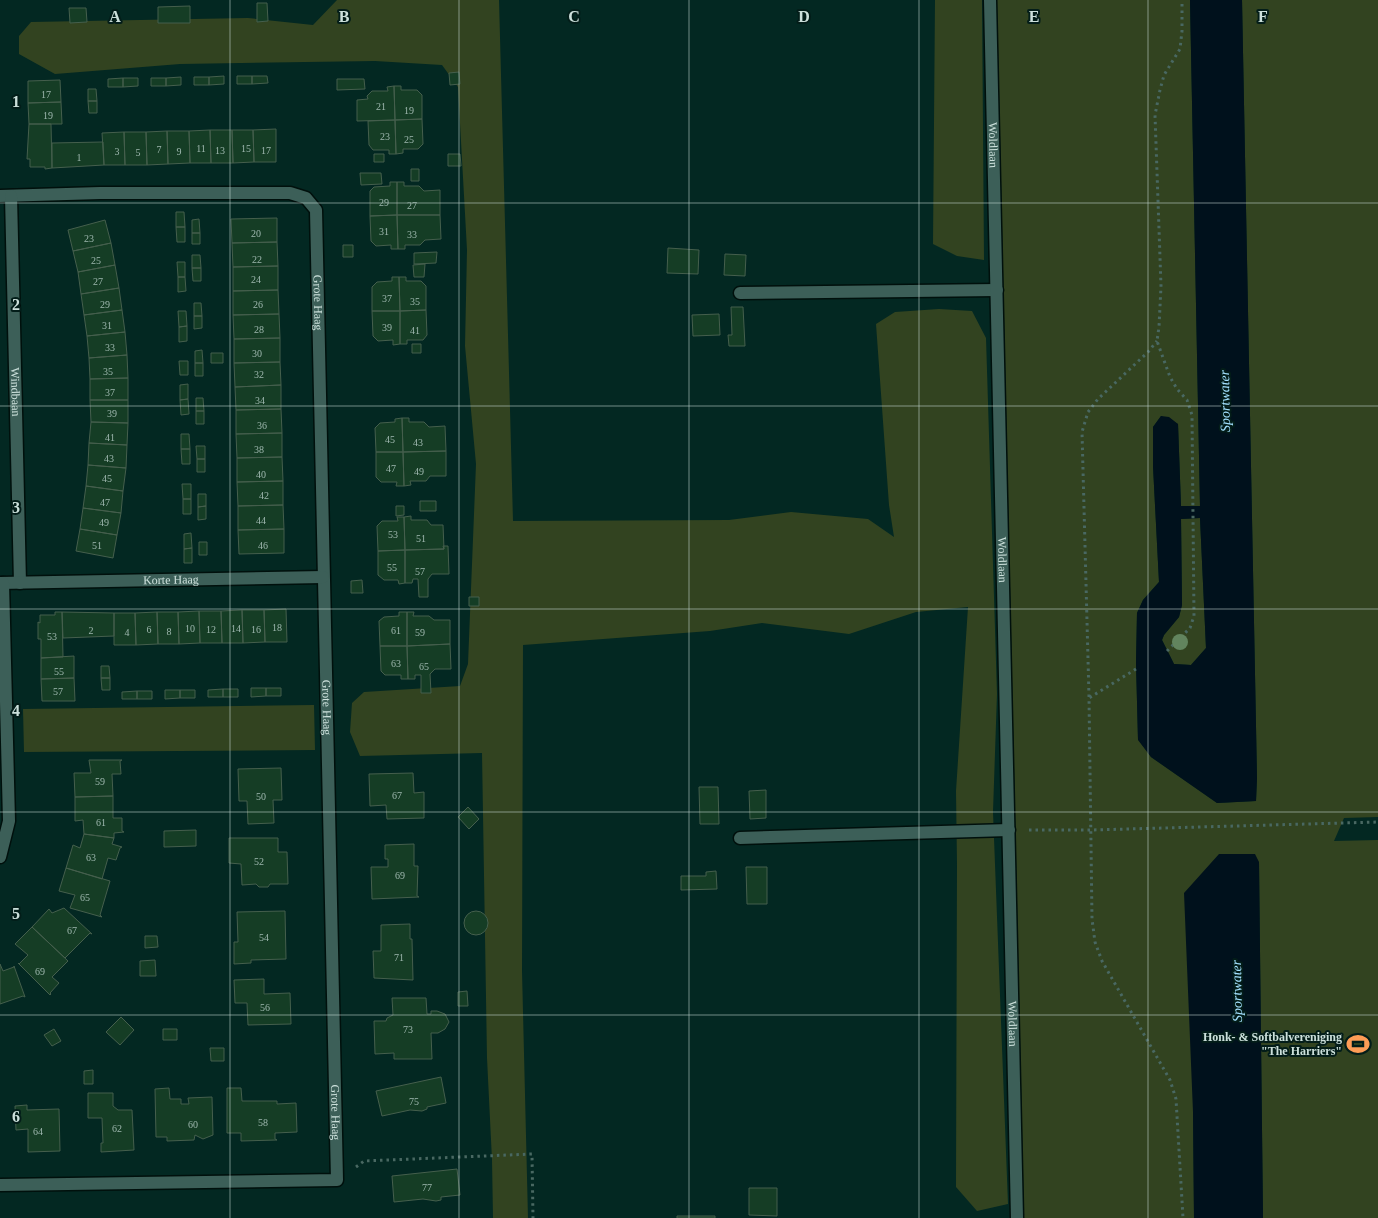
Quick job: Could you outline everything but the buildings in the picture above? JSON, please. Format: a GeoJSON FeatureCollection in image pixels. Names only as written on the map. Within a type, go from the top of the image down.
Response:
{"type":"FeatureCollection","features":[{"type":"Feature","properties":{"kind":"street","name":"Woldlaan"},"geometry":{"type":"LineString","coordinates":[[990,0],[1018,1218]]}},
{"type":"Feature","properties":{"kind":"street","name":"Grote Haag"},"geometry":{"type":"LineString","coordinates":[[5,196],[100,193],[290,193],[306,198],[316,210],[337,1180]]}},
{"type":"Feature","properties":{"kind":"street","name":"Windbaan"},"geometry":{"type":"LineString","coordinates":[[5,196],[20,583]]}},
{"type":"Feature","properties":{"kind":"street"},"geometry":{"type":"LineString","coordinates":[[740,293],[996,290]]}},
{"type":"Feature","properties":{"kind":"street","name":"Korte Haag"},"geometry":{"type":"LineString","coordinates":[[20,583],[323,578]]}},
{"type":"Feature","properties":{"kind":"street"},"geometry":{"type":"LineString","coordinates":[[0,857],[9,821],[2,583],[20,583]]}},
{"type":"Feature","properties":{"kind":"street"},"geometry":{"type":"LineString","coordinates":[[740,838],[1008,830]]}},
{"type":"Feature","properties":{"kind":"street"},"geometry":{"type":"LineString","coordinates":[[0,1186],[337,1180]]}},
{"type":"Feature","properties":{"kind":"path"},"geometry":{"type":"LineString","coordinates":[[1167,651],[1190,628],[1194,616],[1192,415],[1187,400],[1177,389],[1170,377],[1157,341],[1161,286],[1155,115],[1164,75],[1180,49],[1182,0]]}},
{"type":"Feature","properties":{"kind":"path"},"geometry":{"type":"LineString","coordinates":[[1157,341],[1148,352],[1098,399],[1088,412],[1082,432],[1092,830],[1092,919],[1095,942],[1102,961],[1170,1080],[1176,1098],[1183,1218]]}},
{"type":"Feature","properties":{"kind":"path"},"geometry":{"type":"LineString","coordinates":[[1089,698],[1136,669]]}},
{"type":"Feature","properties":{"kind":"path"},"geometry":{"type":"LineString","coordinates":[[1008,830],[1092,830],[1378,822]]}},
{"type":"Feature","properties":{"kind":"path"},"geometry":{"type":"LineString","coordinates":[[337,1180],[364,1160],[532,1154],[533,1218]]}},
{"type":"Feature","properties":{"kind":"green space"},"geometry":{"type":"Polygon","coordinates":[[[337,0],[499,0],[513,521],[729,520],[791,512],[868,519],[894,537],[889,505],[876,324],[895,312],[939,309],[972,311],[986,338],[997,694],[993,812],[1008,1204],[977,1211],[956,1187],[956,791],[968,607],[916,612],[849,634],[762,623],[710,631],[523,645],[522,971],[528,1218],[493,1218],[487,1058],[482,753],[360,756],[350,732],[352,703],[364,692],[460,686],[468,664],[476,464],[465,346],[467,250],[458,87],[442,65],[375,61],[180,64],[55,74],[19,54],[19,36],[31,22],[248,18],[313,25],[337,0]]]}},
{"type":"Feature","properties":{"kind":"green space"},"geometry":{"type":"Polygon","coordinates":[[[935,0],[982,0],[984,260],[957,256],[933,244],[935,0]]]}},
{"type":"Feature","properties":{"kind":"green space"},"geometry":{"type":"Polygon","coordinates":[[[997,0],[1190,0],[1200,506],[1181,506],[1178,424],[1161,416],[1153,427],[1153,466],[1159,582],[1143,600],[1137,613],[1138,739],[1151,757],[1217,803],[1256,801],[1257,778],[1242,0],[1378,0],[1378,817],[1344,818],[1334,841],[1378,840],[1378,1218],[1263,1218],[1259,862],[1193,1112],[1194,1218],[1024,1218],[997,0]]]}},
{"type":"Feature","properties":{"kind":"green space"},"geometry":{"type":"Polygon","coordinates":[[[1200,518],[1206,648],[1191,665],[1174,664],[1162,640],[1179,617],[1182,605],[1181,519],[1200,518]]]}},
{"type":"Feature","properties":{"kind":"green space"},"geometry":{"type":"Polygon","coordinates":[[[314,705],[315,750],[24,752],[23,709],[314,705]]]}},
{"type":"Feature","properties":{"kind":"water","name":"Sportwater"},"geometry":{"type":"Polygon","coordinates":[[[1190,0],[1242,0],[1256,801],[1217,803],[1151,757],[1138,740],[1137,613],[1143,600],[1159,582],[1153,466],[1153,427],[1161,416],[1169,417],[1178,424],[1181,506],[1200,506],[1190,0]],[[1200,518],[1181,519],[1182,605],[1179,617],[1162,640],[1174,664],[1191,665],[1206,648],[1200,518]]]}},
{"type":"Feature","properties":{"kind":"water","name":"Sportwater"},"geometry":{"type":"Polygon","coordinates":[[[1219,854],[1255,854],[1259,862],[1263,1218],[1194,1218],[1193,1112],[1184,893],[1219,854]]]}},
{"type":"Feature","properties":{"kind":"place","name":"Honk- & Softbalvereniging \"The Harriers\""},"geometry":{"type":"Point","coordinates":[1358,1044]}}]}
